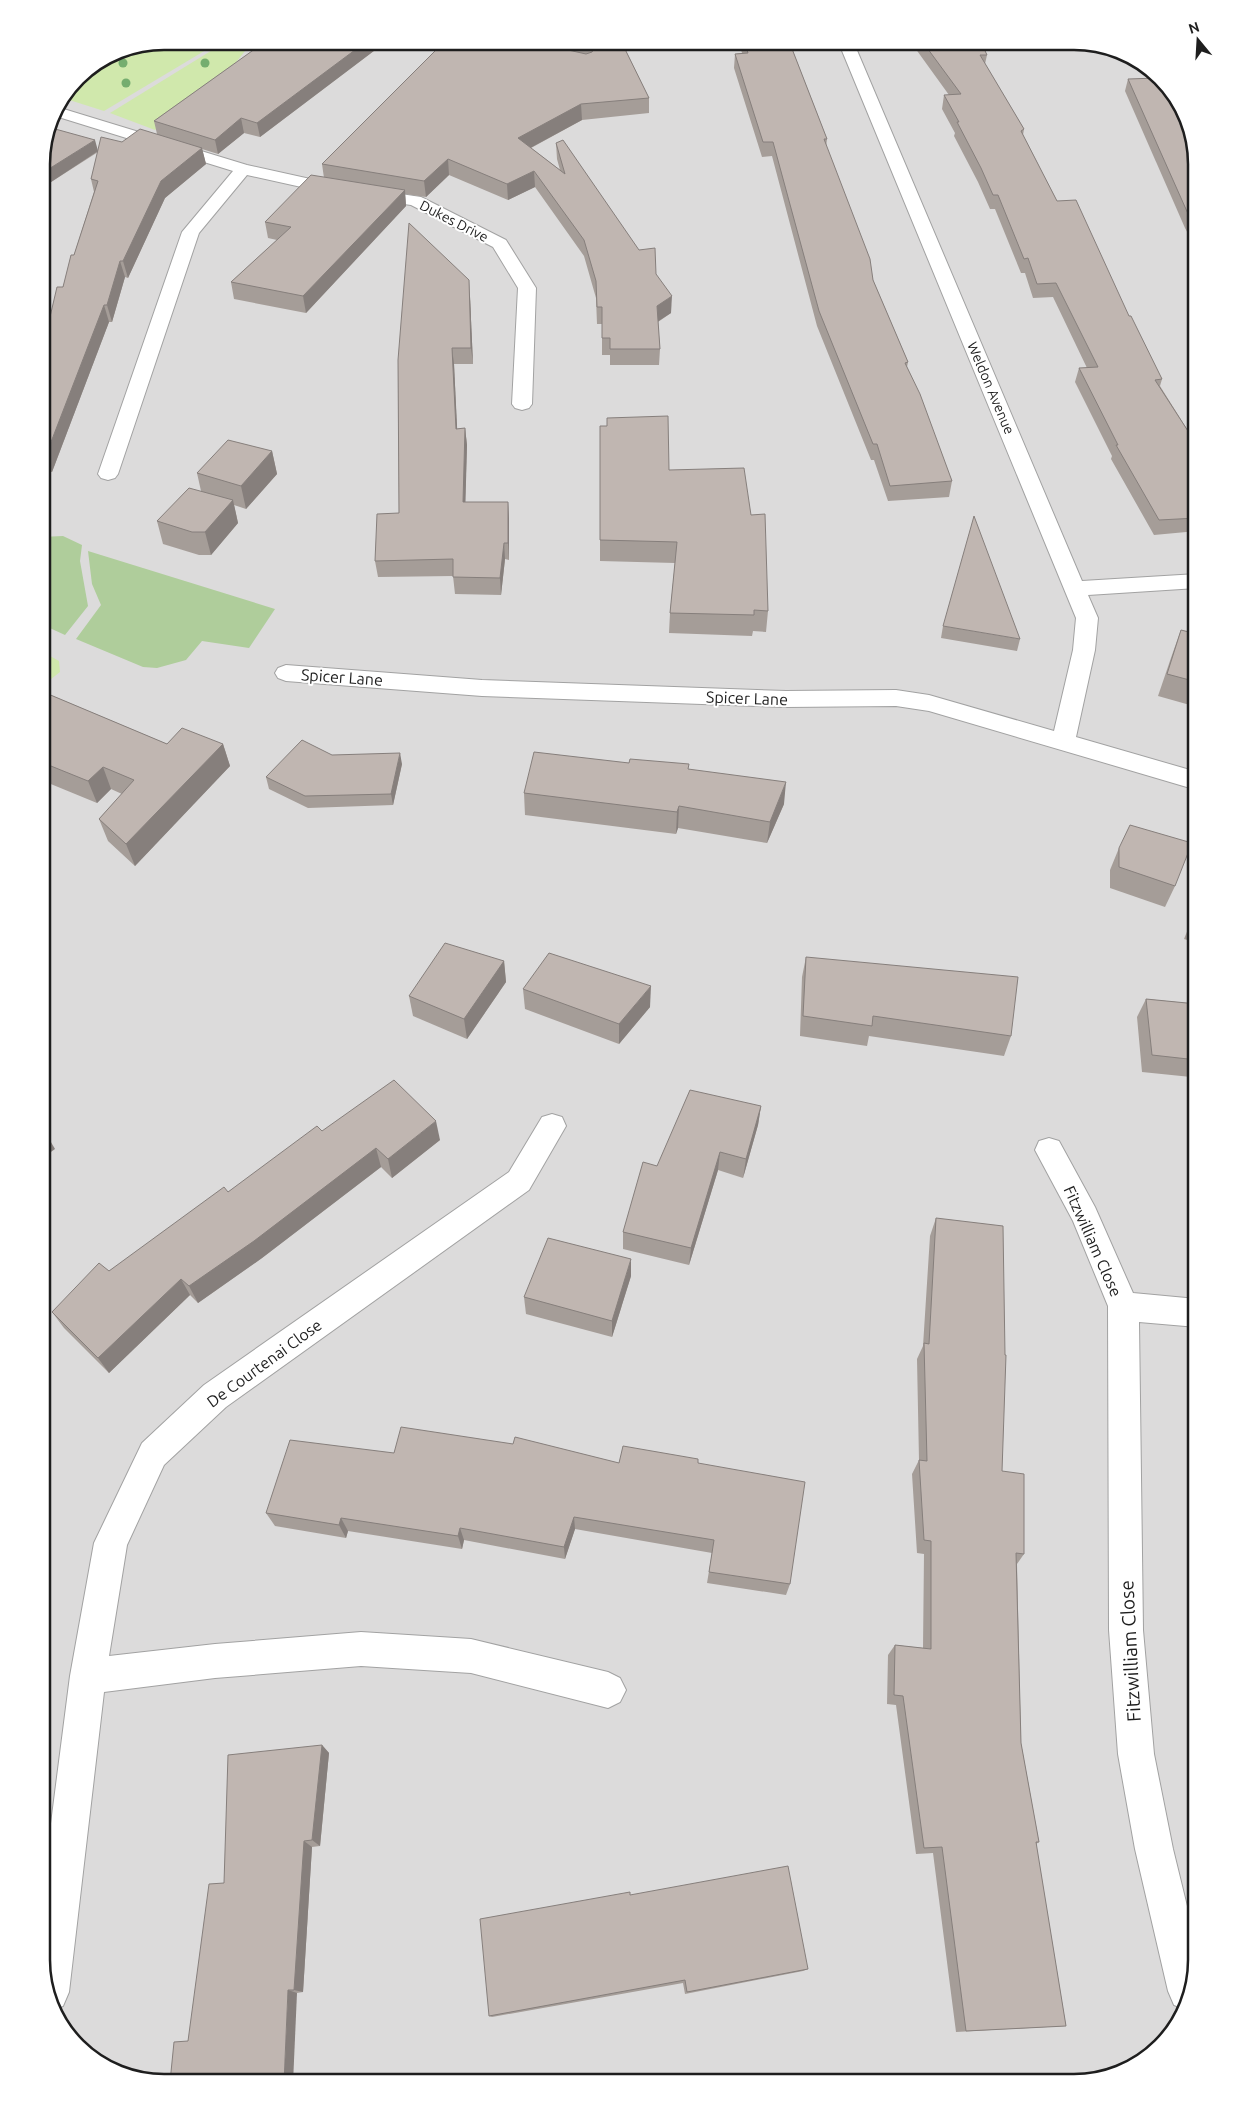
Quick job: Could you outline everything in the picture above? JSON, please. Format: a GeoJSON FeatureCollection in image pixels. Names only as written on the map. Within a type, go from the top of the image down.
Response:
{"type":"FeatureCollection","features":[{"type":"Feature","properties":{"kind":"street","name":"Weldon Avenue"},"geometry":{"type":"LineString","coordinates":[[848,50],[1087,618],[1084,650],[1063,742]]}},
{"type":"Feature","properties":{"kind":"street","name":"Dukes Drive"},"geometry":{"type":"LineString","coordinates":[[62,113],[243,170],[333,189],[415,201],[500,244],[527,288],[522,404]]}},
{"type":"Feature","properties":{"kind":"street"},"geometry":{"type":"LineString","coordinates":[[108,474],[191,232],[243,170]]}},
{"type":"Feature","properties":{"kind":"street"},"geometry":{"type":"LineString","coordinates":[[1074,589],[1188,582]]}},
{"type":"Feature","properties":{"kind":"street","name":"Spicer Lane"},"geometry":{"type":"LineString","coordinates":[[286,673],[482,688],[786,699],[896,698],[929,703],[1188,778]]}},
{"type":"Feature","properties":{"kind":"street","name":"De Courtenai Close"},"geometry":{"type":"LineString","coordinates":[[51,1975],[88,1676],[111,1543],[153,1454],[215,1396],[519,1181],[552,1126]]}},
{"type":"Feature","properties":{"kind":"street","name":"Fitzwilliam Close"},"geometry":{"type":"LineString","coordinates":[[1049,1150],[1086,1216],[1123,1306],[1126,1630],[1136,1754],[1154,1848],[1186,1981]]}},
{"type":"Feature","properties":{"kind":"street","name":"Fitzwilliam Close"},"geometry":{"type":"LineString","coordinates":[[1123,1306],[1188,1312]]}},
{"type":"Feature","properties":{"kind":"street"},"geometry":{"type":"LineString","coordinates":[[88,1676],[215,1661],[361,1649],[471,1656],[608,1690]]}},
{"type":"Feature","properties":{"kind":"shaded area"},"geometry":{"type":"Polygon","coordinates":[[[1082,50],[1111,56],[1137,69],[1160,89],[1176,113],[1184,134],[1188,164],[1188,1960],[1182,1997],[1169,2023],[1149,2046],[1125,2062],[1111,2068],[1082,2074],[156,2074],[127,2068],[101,2055],[78,2035],[62,2011],[52,1982],[50,1960],[50,156],[54,134],[62,113],[83,83],[113,62],[127,56],[149,51],[1082,50]]]}},
{"type":"Feature","properties":{"kind":"green space"},"geometry":{"type":"Polygon","coordinates":[[[206,50],[104,111],[70,100],[83,83],[107,65],[127,56],[149,51],[206,50]]]}},
{"type":"Feature","properties":{"kind":"green space"},"geometry":{"type":"Polygon","coordinates":[[[212,50],[246,50],[221,81],[155,130],[110,113],[212,50]]]}},
{"type":"Feature","properties":{"kind":"green space"},"geometry":{"type":"Polygon","coordinates":[[[63,536],[82,545],[80,561],[88,606],[65,635],[50,628],[50,537],[63,536]]]}},
{"type":"Feature","properties":{"kind":"green space"},"geometry":{"type":"Polygon","coordinates":[[[88,551],[275,609],[249,648],[202,641],[186,660],[157,668],[143,667],[76,639],[101,605],[92,584],[88,551]]]}},
{"type":"Feature","properties":{"kind":"green space"},"geometry":{"type":"Polygon","coordinates":[[[50,656],[59,661],[60,672],[50,680],[50,656]]]}},
{"type":"Feature","properties":{"kind":"building"},"geometry":{"type":"Polygon","coordinates":[[[253,50],[355,50],[257,123],[241,118],[215,140],[154,121],[253,50]]]}},
{"type":"Feature","properties":{"kind":"building"},"geometry":{"type":"Polygon","coordinates":[[[436,50],[568,50],[586,54],[593,50],[625,50],[649,98],[581,104],[518,138],[565,174],[556,143],[563,140],[639,250],[655,248],[656,274],[672,296],[657,306],[660,349],[610,349],[610,338],[602,338],[602,307],[597,307],[596,281],[584,240],[534,171],[507,184],[448,159],[424,181],[322,164],[436,50]]]}},
{"type":"Feature","properties":{"kind":"building"},"geometry":{"type":"Polygon","coordinates":[[[747,50],[792,50],[870,259],[873,280],[908,362],[905,363],[920,394],[952,481],[890,486],[877,444],[873,444],[819,311],[773,142],[763,142],[735,54],[748,53],[747,50]]]}},
{"type":"Feature","properties":{"kind":"building"},"geometry":{"type":"Polygon","coordinates":[[[929,50],[985,50],[987,55],[980,55],[1024,129],[1021,131],[1057,201],[1076,200],[1129,316],[1131,316],[1162,379],[1155,380],[1188,431],[1188,518],[1159,520],[1116,445],[1118,445],[1079,368],[1098,367],[1056,283],[1037,284],[1028,258],[1024,259],[998,195],[993,195],[957,122],[959,122],[944,95],[961,94],[929,50]]]}},
{"type":"Feature","properties":{"kind":"building"},"geometry":{"type":"Polygon","coordinates":[[[1149,78],[1160,89],[1176,113],[1182,127],[1187,149],[1188,214],[1128,79],[1149,78]]]}},
{"type":"Feature","properties":{"kind":"building"},"geometry":{"type":"Polygon","coordinates":[[[56,129],[95,140],[50,168],[51,149],[56,129]]]}},
{"type":"Feature","properties":{"kind":"building"},"geometry":{"type":"Polygon","coordinates":[[[140,129],[202,148],[161,181],[123,261],[120,261],[107,305],[104,305],[50,445],[50,317],[57,287],[63,287],[71,255],[74,255],[98,181],[91,179],[101,137],[122,142],[140,129]]]}},
{"type":"Feature","properties":{"kind":"building"},"geometry":{"type":"Polygon","coordinates":[[[311,175],[405,190],[303,296],[231,282],[291,227],[265,222],[311,175]]]}},
{"type":"Feature","properties":{"kind":"building"},"geometry":{"type":"Polygon","coordinates":[[[409,223],[469,280],[471,348],[452,348],[456,429],[465,428],[463,502],[508,502],[508,543],[504,543],[500,578],[453,577],[453,559],[375,561],[377,514],[399,513],[398,360],[409,223]]]}},
{"type":"Feature","properties":{"kind":"building"},"geometry":{"type":"Polygon","coordinates":[[[668,416],[669,470],[744,468],[751,515],[765,514],[768,611],[754,610],[754,615],[670,613],[677,542],[600,540],[600,426],[607,426],[607,418],[668,416]]]}},
{"type":"Feature","properties":{"kind":"building"},"geometry":{"type":"Polygon","coordinates":[[[228,440],[272,451],[241,486],[197,473],[228,440]]]}},
{"type":"Feature","properties":{"kind":"building"},"geometry":{"type":"Polygon","coordinates":[[[189,488],[233,500],[205,532],[192,532],[157,521],[189,488]]]}},
{"type":"Feature","properties":{"kind":"building"},"geometry":{"type":"Polygon","coordinates":[[[974,516],[1020,639],[943,626],[974,516]]]}},
{"type":"Feature","properties":{"kind":"building"},"geometry":{"type":"Polygon","coordinates":[[[1181,630],[1188,632],[1188,680],[1167,674],[1181,630]]]}},
{"type":"Feature","properties":{"kind":"building"},"geometry":{"type":"Polygon","coordinates":[[[50,695],[167,744],[182,728],[223,744],[126,844],[99,819],[134,780],[103,767],[88,781],[50,766],[50,695]]]}},
{"type":"Feature","properties":{"kind":"building"},"geometry":{"type":"Polygon","coordinates":[[[302,740],[332,755],[400,753],[391,794],[305,796],[266,777],[302,740]]]}},
{"type":"Feature","properties":{"kind":"building"},"geometry":{"type":"Polygon","coordinates":[[[534,752],[629,763],[630,759],[689,764],[688,769],[786,782],[770,822],[679,806],[677,812],[524,793],[534,752]]]}},
{"type":"Feature","properties":{"kind":"building"},"geometry":{"type":"Polygon","coordinates":[[[1130,825],[1188,842],[1188,853],[1175,886],[1119,867],[1119,848],[1130,825]]]}},
{"type":"Feature","properties":{"kind":"building"},"geometry":{"type":"Polygon","coordinates":[[[445,943],[504,961],[464,1019],[409,996],[445,943]]]}},
{"type":"Feature","properties":{"kind":"building"},"geometry":{"type":"Polygon","coordinates":[[[549,953],[651,986],[619,1024],[523,989],[549,953]]]}},
{"type":"Feature","properties":{"kind":"building"},"geometry":{"type":"Polygon","coordinates":[[[806,957],[1018,977],[1011,1036],[873,1016],[872,1026],[803,1016],[806,957]]]}},
{"type":"Feature","properties":{"kind":"building"},"geometry":{"type":"Polygon","coordinates":[[[1146,999],[1188,1003],[1188,1059],[1152,1055],[1146,999]]]}},
{"type":"Feature","properties":{"kind":"building"},"geometry":{"type":"Polygon","coordinates":[[[394,1080],[436,1121],[388,1159],[376,1148],[254,1241],[189,1286],[181,1279],[98,1358],[52,1312],[99,1263],[109,1271],[224,1187],[228,1192],[317,1126],[322,1131],[394,1080]]]}},
{"type":"Feature","properties":{"kind":"building"},"geometry":{"type":"Polygon","coordinates":[[[690,1090],[761,1106],[746,1159],[720,1152],[691,1248],[623,1232],[643,1162],[657,1166],[690,1090]]]}},
{"type":"Feature","properties":{"kind":"building"},"geometry":{"type":"Polygon","coordinates":[[[936,1218],[1003,1226],[1006,1355],[1002,1471],[1024,1474],[1024,1554],[1016,1553],[1021,1743],[1039,1842],[1036,1842],[1066,2026],[966,2031],[942,1847],[924,1848],[903,1696],[894,1695],[895,1645],[931,1649],[931,1541],[924,1540],[919,1460],[927,1461],[924,1343],[929,1344],[936,1218]]]}},
{"type":"Feature","properties":{"kind":"building"},"geometry":{"type":"Polygon","coordinates":[[[548,1238],[631,1259],[612,1321],[524,1297],[548,1238]]]}},
{"type":"Feature","properties":{"kind":"building"},"geometry":{"type":"Polygon","coordinates":[[[401,1427],[513,1444],[515,1437],[619,1463],[623,1446],[698,1459],[698,1463],[805,1482],[790,1584],[709,1572],[714,1540],[574,1517],[564,1547],[460,1528],[458,1536],[341,1518],[339,1525],[266,1513],[290,1440],[394,1453],[401,1427]]]}},
{"type":"Feature","properties":{"kind":"building"},"geometry":{"type":"Polygon","coordinates":[[[322,1745],[312,1840],[304,1841],[294,1990],[288,1990],[284,2074],[171,2074],[174,2042],[188,2041],[209,1884],[224,1883],[228,1755],[322,1745]]]}},
{"type":"Feature","properties":{"kind":"building"},"geometry":{"type":"Polygon","coordinates":[[[788,1866],[808,1969],[687,1992],[685,1980],[489,2016],[480,1919],[630,1892],[630,1895],[788,1866]]]}}]}
